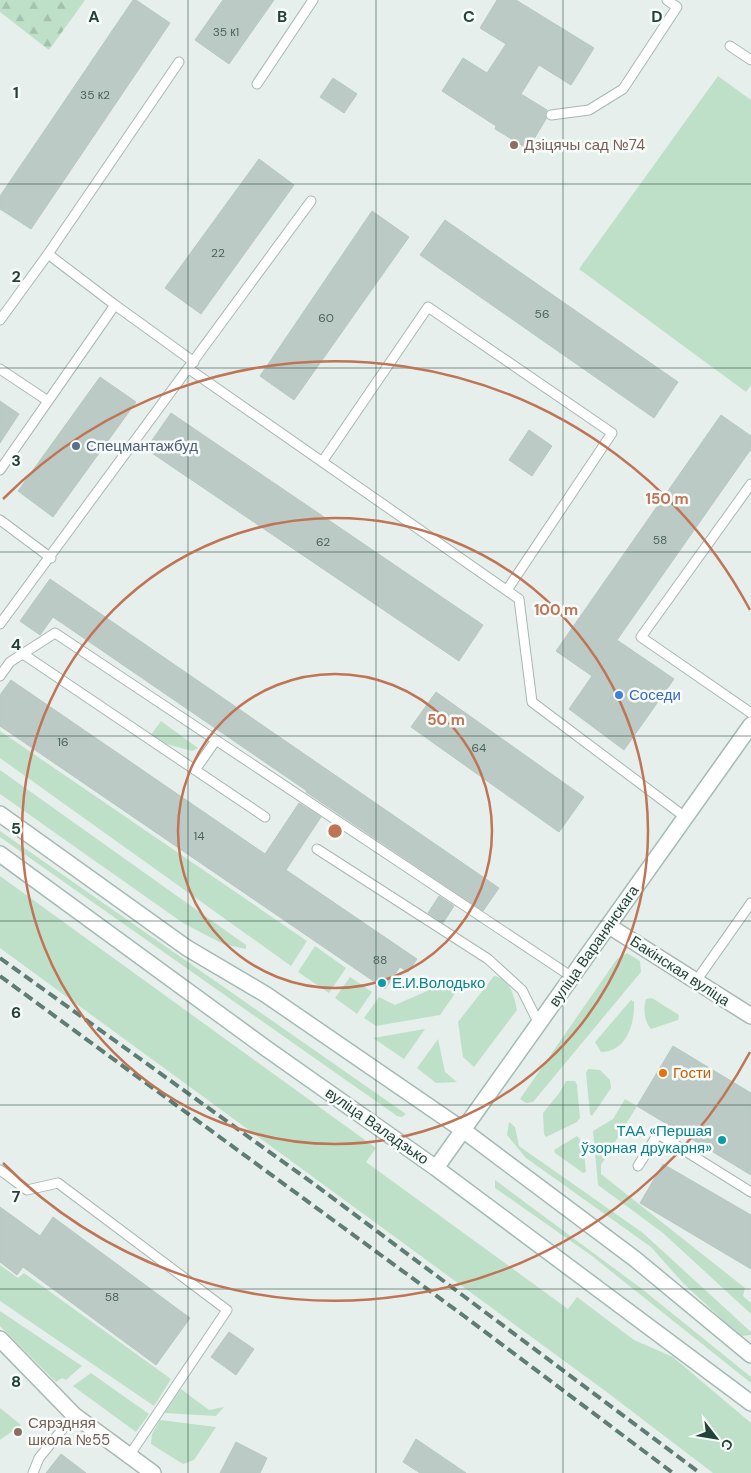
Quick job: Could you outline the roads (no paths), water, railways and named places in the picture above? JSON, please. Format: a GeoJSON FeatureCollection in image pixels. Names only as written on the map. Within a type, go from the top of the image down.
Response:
{"type":"FeatureCollection","features":[{"type":"Feature","properties":{"kind":"main road","name":"вуліца Варанянскага"},"geometry":{"type":"LineString","coordinates":[[436,1168],[751,725]]}},
{"type":"Feature","properties":{"kind":"main road"},"geometry":{"type":"LineString","coordinates":[[0,814],[187,948],[265,994],[463,1130],[636,1259],[751,1355]]}},
{"type":"Feature","properties":{"kind":"main road","name":"вуліца Валадзько"},"geometry":{"type":"LineString","coordinates":[[0,854],[267,1049],[436,1168],[751,1402]]}},
{"type":"Feature","properties":{"kind":"main road","name":"Бакінская вуліца"},"geometry":{"type":"LineString","coordinates":[[608,926],[751,1016]]}},
{"type":"Feature","properties":{"kind":"main road"},"geometry":{"type":"LineString","coordinates":[[0,1339],[74,1415],[153,1473]]}},
{"type":"Feature","properties":{"kind":"lane"},"geometry":{"type":"LineString","coordinates":[[256,84],[313,0]]}},
{"type":"Feature","properties":{"kind":"lane"},"geometry":{"type":"LineString","coordinates":[[551,115],[588,110],[623,89],[677,7],[667,0]]}},
{"type":"Feature","properties":{"kind":"lane"},"geometry":{"type":"LineString","coordinates":[[730,46],[751,60]]}},
{"type":"Feature","properties":{"kind":"lane"},"geometry":{"type":"LineString","coordinates":[[0,320],[48,254],[179,62]]}},
{"type":"Feature","properties":{"kind":"lane"},"geometry":{"type":"LineString","coordinates":[[0,624],[51,558],[311,201]]}},
{"type":"Feature","properties":{"kind":"lane"},"geometry":{"type":"LineString","coordinates":[[48,254],[191,366],[322,462],[520,599],[532,702],[685,817]]}},
{"type":"Feature","properties":{"kind":"lane"},"geometry":{"type":"LineString","coordinates":[[0,470],[115,305]]}},
{"type":"Feature","properties":{"kind":"lane"},"geometry":{"type":"LineString","coordinates":[[322,462],[428,307],[612,433],[507,590]]}},
{"type":"Feature","properties":{"kind":"lane"},"geometry":{"type":"LineString","coordinates":[[0,369],[48,401]]}},
{"type":"Feature","properties":{"kind":"lane"},"geometry":{"type":"LineString","coordinates":[[751,484],[641,637],[751,713]]}},
{"type":"Feature","properties":{"kind":"lane"},"geometry":{"type":"LineString","coordinates":[[0,520],[51,558]]}},
{"type":"Feature","properties":{"kind":"lane"},"geometry":{"type":"LineString","coordinates":[[0,676],[10,662],[55,633],[572,977]]}},
{"type":"Feature","properties":{"kind":"lane"},"geometry":{"type":"LineString","coordinates":[[23,654],[265,817]]}},
{"type":"Feature","properties":{"kind":"lane"},"geometry":{"type":"LineString","coordinates":[[195,770],[216,740]]}},
{"type":"Feature","properties":{"kind":"lane"},"geometry":{"type":"LineString","coordinates":[[317,849],[488,959],[522,990],[539,1024]]}},
{"type":"Feature","properties":{"kind":"lane"},"geometry":{"type":"LineString","coordinates":[[696,981],[751,903]]}},
{"type":"Feature","properties":{"kind":"lane"},"geometry":{"type":"LineString","coordinates":[[638,1166],[658,1134],[751,1192]]}},
{"type":"Feature","properties":{"kind":"lane"},"geometry":{"type":"LineString","coordinates":[[0,1170],[27,1190],[58,1183],[226,1310],[130,1456]]}},
{"type":"Feature","properties":{"kind":"lane"},"geometry":{"type":"LineString","coordinates":[[33,1473],[39,1458],[74,1415]]}},
{"type":"Feature","properties":{"kind":"railway"},"geometry":{"type":"LineString","coordinates":[[0,958],[314,1184],[700,1473]]}},
{"type":"Feature","properties":{"kind":"railway"},"geometry":{"type":"LineString","coordinates":[[0,976],[464,1316],[673,1473]]}},
{"type":"Feature","properties":{"kind":"place","name":"Дзіцячы сад №74"},"geometry":{"type":"Point","coordinates":[514,145]}},
{"type":"Feature","properties":{"kind":"place","name":"Спецмантажбуд"},"geometry":{"type":"Point","coordinates":[76,446]}},
{"type":"Feature","properties":{"kind":"place","name":"Соседи"},"geometry":{"type":"Point","coordinates":[619,695]}},
{"type":"Feature","properties":{"kind":"place","name":"Е.И.Володько"},"geometry":{"type":"Point","coordinates":[382,983]}},
{"type":"Feature","properties":{"kind":"place","name":"Гости"},"geometry":{"type":"Point","coordinates":[663,1073]}},
{"type":"Feature","properties":{"kind":"place","name":"ТАА «Першая ўзорная друкарня»"},"geometry":{"type":"Point","coordinates":[722,1140]}},
{"type":"Feature","properties":{"kind":"place","name":"Сярэдняя школа №55"},"geometry":{"type":"Point","coordinates":[18,1432]}}]}
